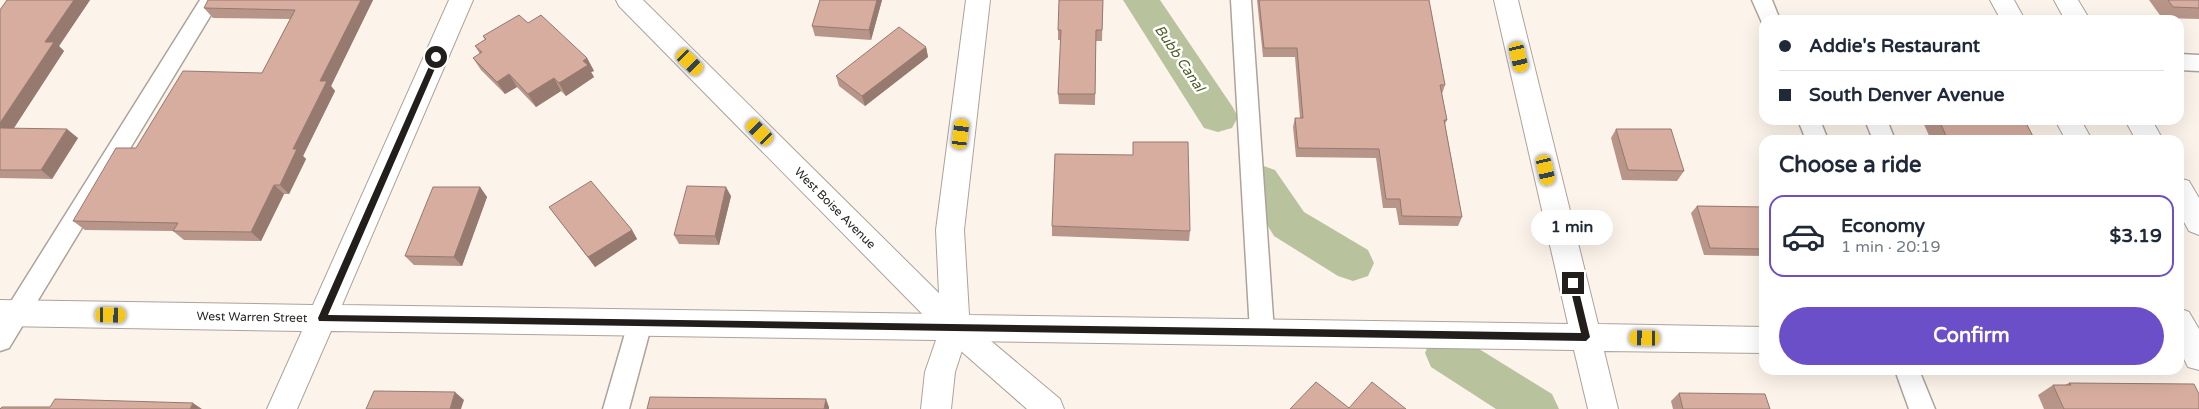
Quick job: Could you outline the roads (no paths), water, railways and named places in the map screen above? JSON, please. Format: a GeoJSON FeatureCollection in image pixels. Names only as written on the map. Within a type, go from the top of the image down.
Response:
{"type":"FeatureCollection","features":[{"type":"Feature","properties":{"kind":"street"},"geometry":{"type":"LineString","coordinates":[[282,409],[461,0]]}},
{"type":"Feature","properties":{"kind":"street","name":"West Boise Avenue"},"geometry":{"type":"LineString","coordinates":[[628,0],[955,328],[1049,409]]}},
{"type":"Feature","properties":{"kind":"street"},"geometry":{"type":"LineString","coordinates":[[936,409],[940,372],[955,328],[950,230],[978,0]]}},
{"type":"Feature","properties":{"kind":"street"},"geometry":{"type":"LineString","coordinates":[[1506,0],[1603,409]]}},
{"type":"Feature","properties":{"kind":"street"},"geometry":{"type":"LineString","coordinates":[[2002,0],[2010,15]]}},
{"type":"Feature","properties":{"kind":"street"},"geometry":{"type":"LineString","coordinates":[[2066,0],[2075,15]]}},
{"type":"Feature","properties":{"kind":"street"},"geometry":{"type":"LineString","coordinates":[[2184,198],[2199,223]]}},
{"type":"Feature","properties":{"kind":"street","name":"West Warren Street"},"geometry":{"type":"LineString","coordinates":[[8,314],[1759,340]]}},
{"type":"Feature","properties":{"kind":"street"},"geometry":{"type":"LineString","coordinates":[[2184,332],[2192,349]]}},
{"type":"Feature","properties":{"kind":"lane"},"geometry":{"type":"LineString","coordinates":[[0,340],[8,314],[210,0]]}},
{"type":"Feature","properties":{"kind":"lane"},"geometry":{"type":"LineString","coordinates":[[1241,0],[1262,332]]}},
{"type":"Feature","properties":{"kind":"lane"},"geometry":{"type":"LineString","coordinates":[[1762,0],[1768,15]]}},
{"type":"Feature","properties":{"kind":"lane"},"geometry":{"type":"LineString","coordinates":[[2184,62],[2199,63]]}},
{"type":"Feature","properties":{"kind":"lane"},"geometry":{"type":"LineString","coordinates":[[616,409],[640,323]]}},
{"type":"Feature","properties":{"kind":"lane"},"geometry":{"type":"LineString","coordinates":[[1908,375],[1922,409]]}},
{"type":"Feature","properties":{"kind":"waterway","name":"Bubb Canal"},"geometry":{"type":"LineString","coordinates":[[1141,0],[1218,117]]}},
{"type":"Feature","properties":{"kind":"waterway","name":"Bubb Canal"},"geometry":{"type":"LineString","coordinates":[[1261,182],[1289,224],[1353,263]]}},
{"type":"Feature","properties":{"kind":"waterway","name":"Bubb Canal"},"geometry":{"type":"LineString","coordinates":[[1447,353],[1536,409]]}}]}
